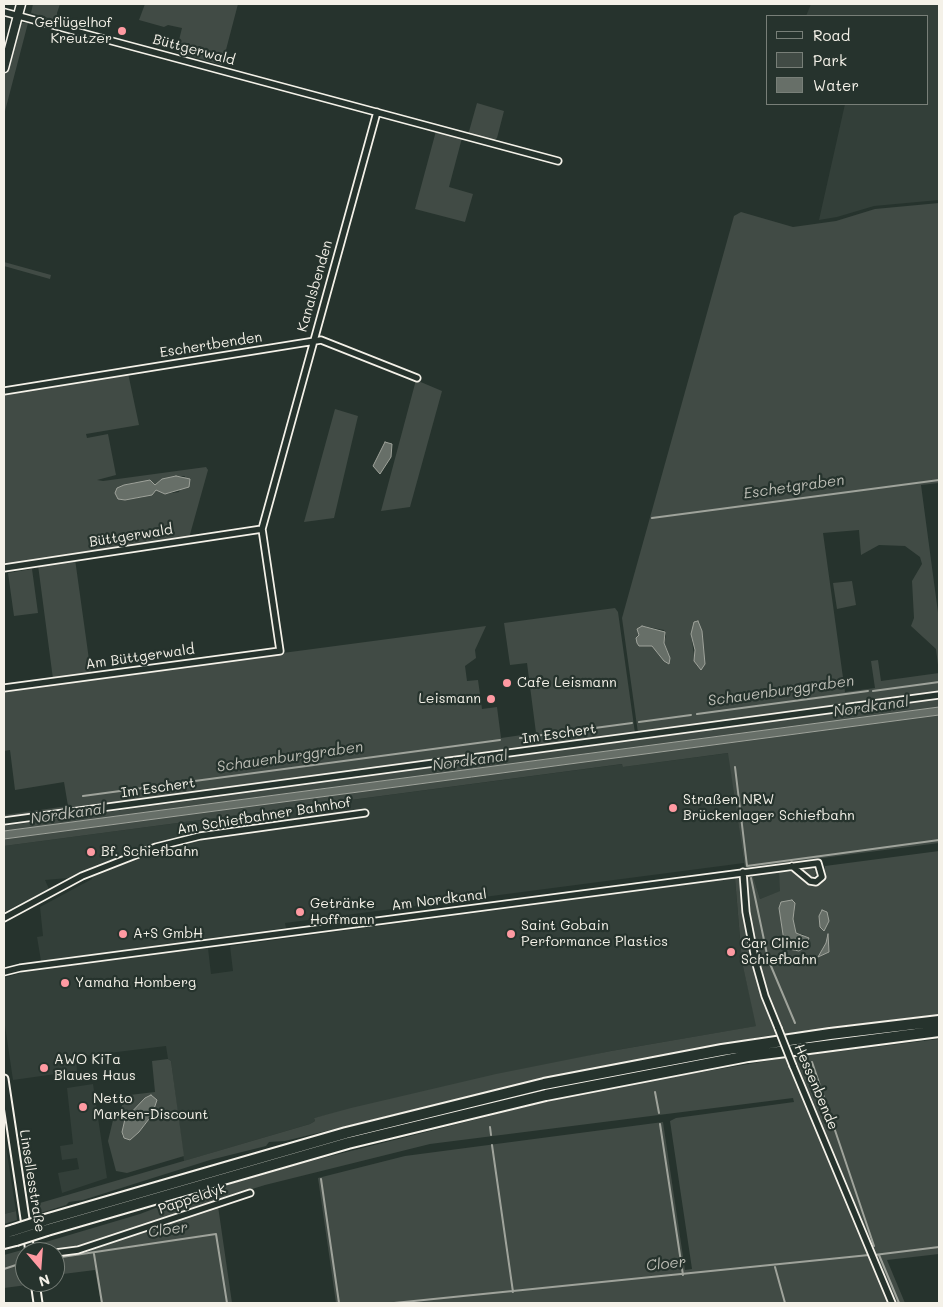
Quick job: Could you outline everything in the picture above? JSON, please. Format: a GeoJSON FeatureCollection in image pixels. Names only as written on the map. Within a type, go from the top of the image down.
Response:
{"type":"FeatureCollection","features":[{"type":"Feature","properties":{"kind":"highway"},"geometry":{"type":"LineString","coordinates":[[46,1225],[346,1133],[544,1084],[722,1050],[830,1034],[939,1021]]}},
{"type":"Feature","properties":{"kind":"highway"},"geometry":{"type":"LineString","coordinates":[[4,1243],[11,1234],[339,1145],[546,1095],[748,1056],[939,1031]]}},
{"type":"Feature","properties":{"kind":"main road"},"geometry":{"type":"LineString","coordinates":[[4,68],[21,4]]}},
{"type":"Feature","properties":{"kind":"street","name":"Büttgerwald"},"geometry":{"type":"LineString","coordinates":[[4,12],[377,112]]}},
{"type":"Feature","properties":{"kind":"street"},"geometry":{"type":"LineString","coordinates":[[377,112],[558,161]]}},
{"type":"Feature","properties":{"kind":"street","name":"Kanalsbenden"},"geometry":{"type":"LineString","coordinates":[[280,651],[262,529],[377,112]]}},
{"type":"Feature","properties":{"kind":"street","name":"Eschertbenden"},"geometry":{"type":"LineString","coordinates":[[4,391],[321,340],[417,378]]}},
{"type":"Feature","properties":{"kind":"street","name":"Büttgerwald"},"geometry":{"type":"LineString","coordinates":[[4,568],[262,529]]}},
{"type":"Feature","properties":{"kind":"street","name":"Am Büttgerwald"},"geometry":{"type":"LineString","coordinates":[[4,688],[280,651]]}},
{"type":"Feature","properties":{"kind":"street","name":"Im Eschert"},"geometry":{"type":"LineString","coordinates":[[4,821],[939,695]]}},
{"type":"Feature","properties":{"kind":"street","name":"Am Schiefbahner Bahnhof"},"geometry":{"type":"LineString","coordinates":[[4,918],[82,876],[156,847],[200,836],[365,813]]}},
{"type":"Feature","properties":{"kind":"street","name":"Am Nordkanal"},"geometry":{"type":"LineString","coordinates":[[4,972],[792,866],[818,863],[822,877],[816,882],[810,881],[792,866]]}},
{"type":"Feature","properties":{"kind":"street","name":"Hessenbende"},"geometry":{"type":"LineString","coordinates":[[743,872],[746,912],[756,964],[765,996],[892,1303]]}},
{"type":"Feature","properties":{"kind":"street","name":"Linsellesstraße"},"geometry":{"type":"LineString","coordinates":[[4,1079],[6,1114],[28,1242]]}},
{"type":"Feature","properties":{"kind":"street","name":"Pappeldyk"},"geometry":{"type":"LineString","coordinates":[[65,1251],[78,1250],[250,1193]]}},
{"type":"Feature","properties":{"kind":"shaded area"},"geometry":{"type":"Polygon","coordinates":[[[811,4],[939,4],[939,200],[874,206],[837,217],[819,220],[845,105],[928,105],[928,15],[806,15],[811,4]]]}},
{"type":"Feature","properties":{"kind":"shaded area"},"geometry":{"type":"Polygon","coordinates":[[[729,753],[744,863],[285,923],[286,928],[41,961],[37,937],[43,936],[40,907],[92,879],[91,876],[45,880],[49,889],[4,912],[4,846],[623,764],[623,767],[729,753]]]}},
{"type":"Feature","properties":{"kind":"shaded area"},"geometry":{"type":"Polygon","coordinates":[[[779,872],[781,891],[760,899],[753,876],[779,872]]]}},
{"type":"Feature","properties":{"kind":"shaded area"},"geometry":{"type":"Polygon","coordinates":[[[735,878],[742,962],[757,1026],[611,1051],[314,1118],[315,1121],[310,1124],[184,1161],[171,1061],[168,1059],[166,1046],[76,1057],[77,1071],[13,1080],[4,1019],[4,978],[24,972],[208,948],[211,974],[233,971],[230,946],[735,878]]]}},
{"type":"Feature","properties":{"kind":"shaded area"},"geometry":{"type":"Polygon","coordinates":[[[93,1084],[107,1178],[62,1193],[58,1173],[79,1169],[77,1158],[62,1160],[60,1146],[73,1144],[67,1088],[93,1084]]]}},
{"type":"Feature","properties":{"kind":"shaded area"},"geometry":{"type":"Polygon","coordinates":[[[4,1134],[16,1211],[4,1214],[4,1134]]]}},
{"type":"Feature","properties":{"kind":"green space"},"geometry":{"type":"Polygon","coordinates":[[[33,4],[60,4],[57,13],[58,21],[31,13],[33,4]]]}},
{"type":"Feature","properties":{"kind":"green space"},"geometry":{"type":"Polygon","coordinates":[[[145,4],[238,4],[222,65],[176,52],[182,28],[168,25],[164,27],[139,20],[145,4]]]}},
{"type":"Feature","properties":{"kind":"green space"},"geometry":{"type":"Polygon","coordinates":[[[22,23],[28,23],[4,115],[4,77],[18,26],[22,23]]]}},
{"type":"Feature","properties":{"kind":"green space"},"geometry":{"type":"Polygon","coordinates":[[[477,103],[504,111],[497,138],[493,141],[468,135],[477,103]]]}},
{"type":"Feature","properties":{"kind":"green space"},"geometry":{"type":"Polygon","coordinates":[[[436,131],[462,138],[449,187],[473,194],[465,222],[415,209],[436,131]]]}},
{"type":"Feature","properties":{"kind":"green space"},"geometry":{"type":"Polygon","coordinates":[[[939,203],[939,483],[921,485],[939,620],[939,673],[939,692],[638,733],[622,618],[734,216],[741,212],[793,227],[836,221],[875,209],[939,203]],[[859,530],[823,533],[845,692],[875,688],[871,661],[878,660],[881,681],[939,673],[936,649],[911,626],[914,618],[912,581],[922,564],[920,557],[905,546],[879,545],[861,555],[859,530]],[[697,621],[691,634],[694,655],[703,647],[702,631],[697,621]],[[642,626],[637,637],[643,646],[652,646],[664,661],[670,658],[664,642],[666,636],[664,630],[642,626]]]}},
{"type":"Feature","properties":{"kind":"green space"},"geometry":{"type":"Polygon","coordinates":[[[4,262],[51,275],[50,279],[4,266],[4,262]]]}},
{"type":"Feature","properties":{"kind":"green space"},"geometry":{"type":"Polygon","coordinates":[[[128,373],[139,425],[86,434],[87,438],[108,434],[116,475],[97,480],[103,481],[206,467],[208,470],[189,538],[4,566],[4,393],[128,373]],[[185,476],[162,479],[155,485],[137,482],[124,485],[115,493],[118,499],[125,500],[143,497],[156,490],[165,494],[179,492],[185,476]]]}},
{"type":"Feature","properties":{"kind":"green space"},"geometry":{"type":"Polygon","coordinates":[[[416,380],[442,391],[410,507],[381,511],[416,380]]]}},
{"type":"Feature","properties":{"kind":"green space"},"geometry":{"type":"Polygon","coordinates":[[[335,409],[358,416],[334,518],[304,522],[335,409]]]}},
{"type":"Feature","properties":{"kind":"green space"},"geometry":{"type":"Polygon","coordinates":[[[75,559],[91,674],[53,679],[38,565],[75,559]]]}},
{"type":"Feature","properties":{"kind":"green space"},"geometry":{"type":"Polygon","coordinates":[[[32,569],[38,613],[14,616],[8,573],[32,569]]]}},
{"type":"Feature","properties":{"kind":"green space"},"geometry":{"type":"Polygon","coordinates":[[[852,581],[856,605],[837,609],[833,583],[852,581]]]}},
{"type":"Feature","properties":{"kind":"green space"},"geometry":{"type":"Polygon","coordinates":[[[615,608],[618,612],[635,733],[4,818],[4,815],[68,806],[64,782],[15,790],[10,750],[4,751],[4,690],[486,626],[475,650],[476,658],[465,666],[467,681],[478,680],[482,709],[497,707],[501,738],[536,733],[527,663],[510,665],[504,623],[615,608]]]}},
{"type":"Feature","properties":{"kind":"green space"},"geometry":{"type":"Polygon","coordinates":[[[939,699],[939,707],[4,831],[4,826],[939,699]]]}},
{"type":"Feature","properties":{"kind":"green space"},"geometry":{"type":"Polygon","coordinates":[[[939,715],[939,843],[745,868],[728,753],[623,767],[622,764],[4,846],[4,839],[939,715]]]}},
{"type":"Feature","properties":{"kind":"green space"},"geometry":{"type":"Polygon","coordinates":[[[939,851],[939,1014],[766,1036],[540,1079],[285,1141],[269,1142],[266,1146],[210,1160],[83,1200],[69,1202],[66,1205],[34,1215],[33,1205],[310,1124],[315,1121],[314,1118],[351,1108],[496,1074],[611,1051],[756,1026],[742,962],[735,878],[753,876],[760,899],[780,891],[779,872],[793,872],[807,882],[823,879],[825,866],[939,851]],[[795,908],[784,941],[805,935],[796,933],[793,919],[795,908]]]}},
{"type":"Feature","properties":{"kind":"green space"},"geometry":{"type":"Polygon","coordinates":[[[808,867],[817,871],[814,878],[803,871],[808,867]]]}},
{"type":"Feature","properties":{"kind":"green space"},"geometry":{"type":"Polygon","coordinates":[[[939,1039],[939,1254],[887,1260],[905,1303],[896,1303],[878,1261],[872,1262],[889,1303],[336,1303],[318,1178],[405,1156],[663,1122],[685,1270],[692,1269],[670,1121],[676,1118],[794,1102],[793,1098],[430,1144],[265,1185],[71,1248],[65,1249],[65,1242],[46,1242],[140,1214],[184,1197],[315,1160],[537,1104],[614,1087],[778,1059],[939,1039]]]}},
{"type":"Feature","properties":{"kind":"green space"},"geometry":{"type":"Polygon","coordinates":[[[168,1059],[171,1061],[184,1156],[127,1173],[116,1171],[108,1141],[114,1116],[122,1106],[121,1096],[155,1092],[152,1061],[168,1059]],[[154,1104],[122,1135],[124,1138],[130,1139],[139,1132],[152,1115],[154,1104]]]}},
{"type":"Feature","properties":{"kind":"green space"},"geometry":{"type":"Polygon","coordinates":[[[218,1206],[232,1303],[101,1303],[95,1270],[65,1274],[65,1255],[125,1238],[218,1206]]]}},
{"type":"Feature","properties":{"kind":"green space"},"geometry":{"type":"Polygon","coordinates":[[[16,1211],[17,1220],[4,1224],[4,1214],[16,1211]]]}},
{"type":"Feature","properties":{"kind":"green space"},"geometry":{"type":"Polygon","coordinates":[[[15,1252],[15,1287],[4,1288],[4,1255],[15,1252]]]}},
{"type":"Feature","properties":{"kind":"water"},"geometry":{"type":"Polygon","coordinates":[[[385,442],[392,444],[391,457],[380,474],[373,466],[385,442]]]}},
{"type":"Feature","properties":{"kind":"water"},"geometry":{"type":"Polygon","coordinates":[[[176,476],[190,479],[189,487],[165,494],[156,490],[152,495],[125,500],[118,499],[115,493],[117,488],[124,485],[150,480],[155,485],[162,479],[176,476]]]}},
{"type":"Feature","properties":{"kind":"water"},"geometry":{"type":"Polygon","coordinates":[[[698,621],[702,631],[705,664],[701,670],[694,661],[695,650],[691,634],[694,622],[698,621]]]}},
{"type":"Feature","properties":{"kind":"water"},"geometry":{"type":"Polygon","coordinates":[[[642,626],[665,632],[664,643],[670,658],[669,664],[664,661],[652,646],[639,646],[636,638],[639,635],[637,629],[642,626]]]}},
{"type":"Feature","properties":{"kind":"water"},"geometry":{"type":"Polygon","coordinates":[[[939,707],[939,715],[4,839],[4,831],[939,707]]]}},
{"type":"Feature","properties":{"kind":"water"},"geometry":{"type":"Polygon","coordinates":[[[792,900],[795,903],[793,919],[796,933],[809,938],[806,946],[799,951],[789,949],[784,941],[779,908],[781,902],[792,900]]]}},
{"type":"Feature","properties":{"kind":"water"},"geometry":{"type":"Polygon","coordinates":[[[822,910],[827,912],[829,921],[824,931],[820,927],[819,916],[822,910]]]}},
{"type":"Feature","properties":{"kind":"water"},"geometry":{"type":"Polygon","coordinates":[[[828,934],[829,952],[818,957],[826,943],[828,934]]]}},
{"type":"Feature","properties":{"kind":"water"},"geometry":{"type":"Polygon","coordinates":[[[151,1095],[157,1100],[152,1115],[130,1140],[124,1138],[122,1132],[125,1119],[145,1098],[151,1095]]]}},
{"type":"Feature","properties":{"kind":"waterway","name":"Eschetgraben"},"geometry":{"type":"LineString","coordinates":[[652,518],[939,480]]}},
{"type":"Feature","properties":{"kind":"waterway","name":"Schauenburggraben"},"geometry":{"type":"LineString","coordinates":[[873,691],[939,682]]}},
{"type":"Feature","properties":{"kind":"waterway","name":"Schauenburggraben"},"geometry":{"type":"LineString","coordinates":[[697,714],[868,691]]}},
{"type":"Feature","properties":{"kind":"waterway","name":"Schauenburggraben"},"geometry":{"type":"LineString","coordinates":[[639,722],[691,715]]}},
{"type":"Feature","properties":{"kind":"waterway","name":"Schauenburggraben"},"geometry":{"type":"LineString","coordinates":[[520,738],[632,723]]}},
{"type":"Feature","properties":{"kind":"waterway","name":"Schauenburggraben"},"geometry":{"type":"LineString","coordinates":[[83,796],[500,740]]}},
{"type":"Feature","properties":{"kind":"waterway"},"geometry":{"type":"LineString","coordinates":[[735,767],[747,866],[939,840]]}},
{"type":"Feature","properties":{"kind":"waterway"},"geometry":{"type":"LineString","coordinates":[[751,878],[768,959],[795,1023]]}},
{"type":"Feature","properties":{"kind":"waterway"},"geometry":{"type":"LineString","coordinates":[[812,1062],[874,1246]]}},
{"type":"Feature","properties":{"kind":"waterway"},"geometry":{"type":"LineString","coordinates":[[655,1092],[659,1113]]}},
{"type":"Feature","properties":{"kind":"waterway"},"geometry":{"type":"LineString","coordinates":[[660,1124],[683,1275]]}},
{"type":"Feature","properties":{"kind":"waterway"},"geometry":{"type":"LineString","coordinates":[[490,1127],[491,1135]]}},
{"type":"Feature","properties":{"kind":"waterway"},"geometry":{"type":"LineString","coordinates":[[492,1145],[513,1292]]}},
{"type":"Feature","properties":{"kind":"waterway"},"geometry":{"type":"LineString","coordinates":[[321,1179],[339,1303]]}},
{"type":"Feature","properties":{"kind":"waterway","name":"Cloer"},"geometry":{"type":"LineString","coordinates":[[65,1257],[216,1234],[227,1303]]}},
{"type":"Feature","properties":{"kind":"waterway","name":"Cloer"},"geometry":{"type":"LineString","coordinates":[[874,1255],[939,1247]]}},
{"type":"Feature","properties":{"kind":"waterway"},"geometry":{"type":"LineString","coordinates":[[94,1254],[102,1303]]}},
{"type":"Feature","properties":{"kind":"waterway","name":"Cloer"},"geometry":{"type":"LineString","coordinates":[[394,1303],[869,1255]]}},
{"type":"Feature","properties":{"kind":"waterway"},"geometry":{"type":"LineString","coordinates":[[879,1255],[899,1303]]}},
{"type":"Feature","properties":{"kind":"waterway"},"geometry":{"type":"LineString","coordinates":[[4,1269],[15,1265]]}},
{"type":"Feature","properties":{"kind":"waterway"},"geometry":{"type":"LineString","coordinates":[[775,1267],[785,1303]]}},
{"type":"Feature","properties":{"kind":"place","name":"Geflügelhof Kreutzer"},"geometry":{"type":"Point","coordinates":[122,31]}},
{"type":"Feature","properties":{"kind":"place","name":"Cafe Leismann"},"geometry":{"type":"Point","coordinates":[507,683]}},
{"type":"Feature","properties":{"kind":"place","name":"Leismann"},"geometry":{"type":"Point","coordinates":[491,699]}},
{"type":"Feature","properties":{"kind":"place","name":"Straßen NRW Brückenlager Schiefbahn"},"geometry":{"type":"Point","coordinates":[673,808]}},
{"type":"Feature","properties":{"kind":"place","name":"Bf. Schiefbahn"},"geometry":{"type":"Point","coordinates":[91,852]}},
{"type":"Feature","properties":{"kind":"place","name":"Getränke Hoffmann"},"geometry":{"type":"Point","coordinates":[300,912]}},
{"type":"Feature","properties":{"kind":"place","name":"A+S GmbH"},"geometry":{"type":"Point","coordinates":[123,934]}},
{"type":"Feature","properties":{"kind":"place","name":"Saint Gobain Performance Plastics"},"geometry":{"type":"Point","coordinates":[511,934]}},
{"type":"Feature","properties":{"kind":"place","name":"Car Clinic Schiefbahn"},"geometry":{"type":"Point","coordinates":[731,952]}},
{"type":"Feature","properties":{"kind":"place","name":"Yamaha Homberg"},"geometry":{"type":"Point","coordinates":[65,983]}},
{"type":"Feature","properties":{"kind":"place","name":"AWO KiTa Blaues Haus"},"geometry":{"type":"Point","coordinates":[44,1068]}},
{"type":"Feature","properties":{"kind":"place","name":"Netto Marken-Discount"},"geometry":{"type":"Point","coordinates":[83,1107]}},
{"type":"Feature","properties":{"kind":"water label","name":"Nordkanal"},"geometry":{"type":"Point","coordinates":[871,707]}},
{"type":"Feature","properties":{"kind":"water label","name":"Nordkanal"},"geometry":{"type":"Point","coordinates":[470,761]}},
{"type":"Feature","properties":{"kind":"water label","name":"Nordkanal"},"geometry":{"type":"Point","coordinates":[68,814]}}]}
